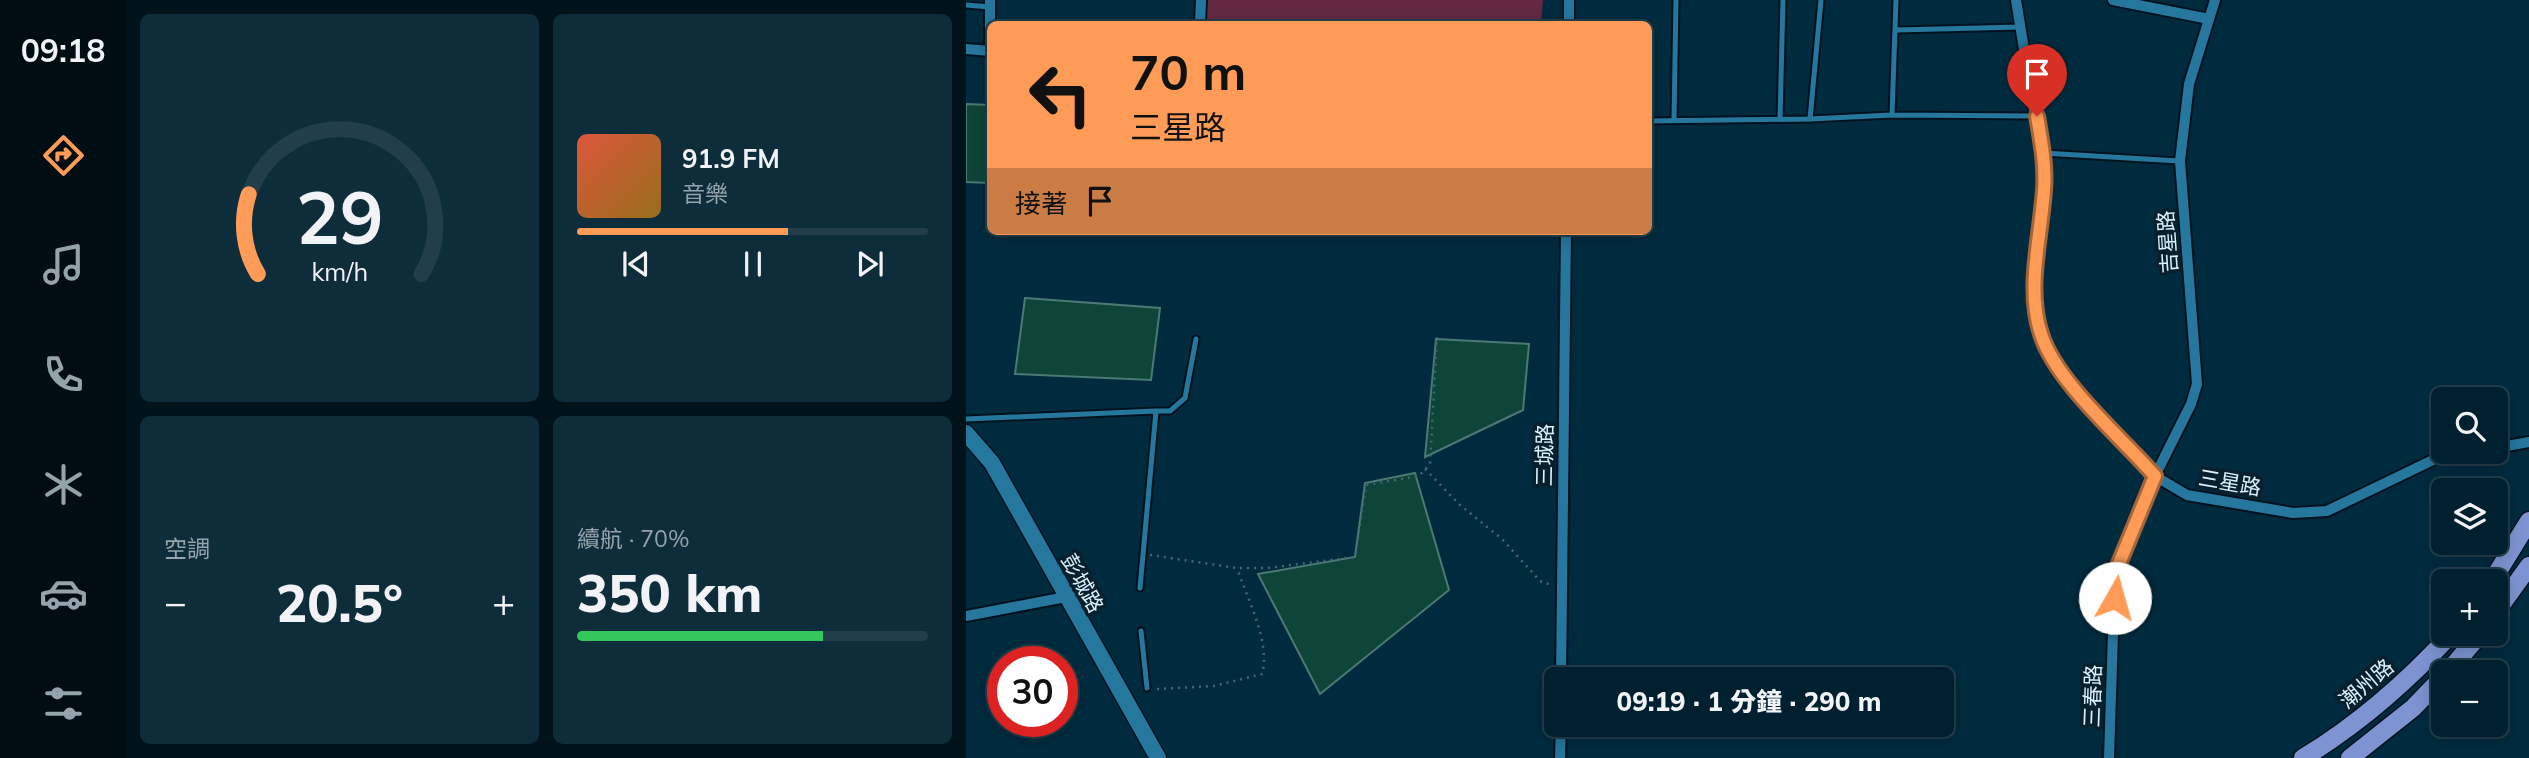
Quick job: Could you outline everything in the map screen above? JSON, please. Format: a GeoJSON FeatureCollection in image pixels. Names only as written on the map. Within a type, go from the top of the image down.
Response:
{"type":"FeatureCollection","features":[{"type":"Feature","properties":{"kind":"main road"},"geometry":{"type":"LineString","coordinates":[[2499,569],[2529,521]]}},
{"type":"Feature","properties":{"kind":"main road"},"geometry":{"type":"LineString","coordinates":[[2508,595],[2529,566]]}},
{"type":"Feature","properties":{"kind":"main road","name":"潮州路"},"geometry":{"type":"LineString","coordinates":[[2303,758],[2336,738],[2395,691],[2439,646]]}},
{"type":"Feature","properties":{"kind":"main road"},"geometry":{"type":"LineString","coordinates":[[2458,660],[2470,646]]}},
{"type":"Feature","properties":{"kind":"main road"},"geometry":{"type":"LineString","coordinates":[[2350,758],[2413,708],[2431,689]]}},
{"type":"Feature","properties":{"kind":"street"},"geometry":{"type":"LineString","coordinates":[[1200,21],[1201,0]]}},
{"type":"Feature","properties":{"kind":"street"},"geometry":{"type":"LineString","coordinates":[[1569,0],[1569,21]]}},
{"type":"Feature","properties":{"kind":"street","name":"三星路"},"geometry":{"type":"LineString","coordinates":[[2017,0],[2028,78],[2043,153],[2045,189],[2036,304],[2042,337],[2058,367],[2081,395],[2155,476],[2187,495],[2293,513],[2314,514],[2327,511],[2431,461]]}},
{"type":"Feature","properties":{"kind":"street"},"geometry":{"type":"LineString","coordinates":[[2113,0],[2209,19]]}},
{"type":"Feature","properties":{"kind":"street","name":"吉星路"},"geometry":{"type":"LineString","coordinates":[[2155,476],[2191,404],[2197,384],[2180,161],[2189,84],[2215,0]]}},
{"type":"Feature","properties":{"kind":"street"},"geometry":{"type":"LineString","coordinates":[[966,49],[987,51]]}},
{"type":"Feature","properties":{"kind":"street","name":"三城路"},"geometry":{"type":"LineString","coordinates":[[1562,667],[1566,235]]}},
{"type":"Feature","properties":{"kind":"street","name":"彭城路"},"geometry":{"type":"LineString","coordinates":[[966,433],[992,463],[1158,758]]}},
{"type":"Feature","properties":{"kind":"street"},"geometry":{"type":"LineString","coordinates":[[2508,446],[2529,442]]}},
{"type":"Feature","properties":{"kind":"street","name":"三春路"},"geometry":{"type":"LineString","coordinates":[[2109,758],[2116,571],[2155,476]]}},
{"type":"Feature","properties":{"kind":"street"},"geometry":{"type":"LineString","coordinates":[[966,616],[1066,597]]}},
{"type":"Feature","properties":{"kind":"street"},"geometry":{"type":"LineString","coordinates":[[1560,758],[1561,737]]}},
{"type":"Feature","properties":{"kind":"lane"},"geometry":{"type":"LineString","coordinates":[[1674,120],[1676,0]]}},
{"type":"Feature","properties":{"kind":"lane"},"geometry":{"type":"LineString","coordinates":[[1780,119],[1783,0]]}},
{"type":"Feature","properties":{"kind":"lane"},"geometry":{"type":"LineString","coordinates":[[1810,119],[1821,0]]}},
{"type":"Feature","properties":{"kind":"lane"},"geometry":{"type":"LineString","coordinates":[[1892,115],[1896,0]]}},
{"type":"Feature","properties":{"kind":"lane"},"geometry":{"type":"LineString","coordinates":[[966,5],[990,4]]}},
{"type":"Feature","properties":{"kind":"lane"},"geometry":{"type":"LineString","coordinates":[[1896,30],[2021,27]]}},
{"type":"Feature","properties":{"kind":"lane"},"geometry":{"type":"LineString","coordinates":[[1652,121],[1892,115],[2037,116]]}},
{"type":"Feature","properties":{"kind":"lane"},"geometry":{"type":"LineString","coordinates":[[2043,153],[2180,161]]}},
{"type":"Feature","properties":{"kind":"lane"},"geometry":{"type":"LineString","coordinates":[[966,419],[1170,411],[1185,398],[1196,340]]}},
{"type":"Feature","properties":{"kind":"lane"},"geometry":{"type":"LineString","coordinates":[[1140,588],[1156,411]]}},
{"type":"Feature","properties":{"kind":"lane"},"geometry":{"type":"LineString","coordinates":[[1141,631],[1147,688]]}},
{"type":"Feature","properties":{"kind":"path"},"geometry":{"type":"LineString","coordinates":[[1143,554],[1237,568],[1268,568],[1355,557],[1366,485],[1419,476],[1430,464],[1437,337]]}},
{"type":"Feature","properties":{"kind":"path"},"geometry":{"type":"LineString","coordinates":[[1425,469],[1460,505],[1502,539],[1540,581],[1563,589]]}},
{"type":"Feature","properties":{"kind":"path"},"geometry":{"type":"LineString","coordinates":[[1147,688],[1187,689],[1214,686],[1262,674],[1264,665],[1261,632],[1237,568]]}},
{"type":"Feature","properties":{"kind":"shaded area"},"geometry":{"type":"Polygon","coordinates":[[[1204,0],[1543,0],[1541,21],[1202,21],[1204,0]]]}},
{"type":"Feature","properties":{"kind":"shaded area"},"geometry":{"type":"Polygon","coordinates":[[[966,104],[987,105],[987,183],[966,182],[966,104]]]}},
{"type":"Feature","properties":{"kind":"shaded area"},"geometry":{"type":"Polygon","coordinates":[[[1025,298],[1160,308],[1151,380],[1015,374],[1025,298]]]}},
{"type":"Feature","properties":{"kind":"shaded area"},"geometry":{"type":"Polygon","coordinates":[[[1436,339],[1529,344],[1523,410],[1425,457],[1436,339]]]}},
{"type":"Feature","properties":{"kind":"shaded area"},"geometry":{"type":"Polygon","coordinates":[[[1415,473],[1449,590],[1320,694],[1258,574],[1355,557],[1365,483],[1415,473]]]}},
{"type":"Feature","properties":{"kind":"route"},"geometry":{"type":"LineString","coordinates":[[2037,116],[2045,189],[2036,287],[2036,317],[2042,337],[2058,367],[2089,405],[2155,476],[2116,571],[2115,598]]}}]}
